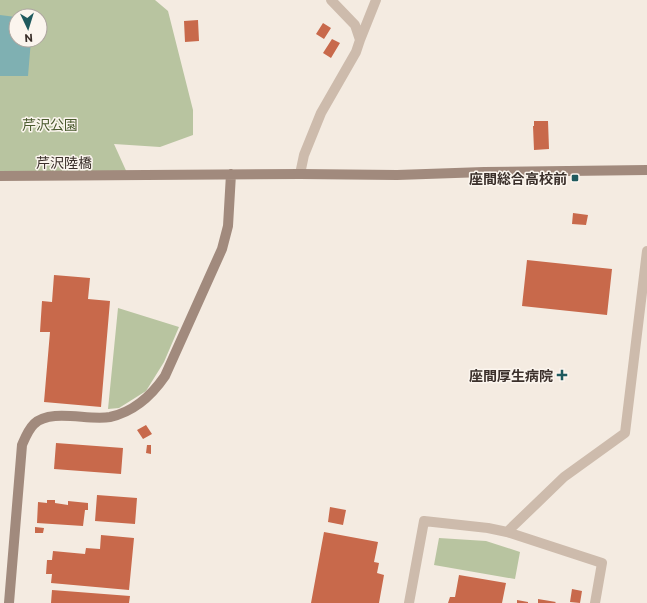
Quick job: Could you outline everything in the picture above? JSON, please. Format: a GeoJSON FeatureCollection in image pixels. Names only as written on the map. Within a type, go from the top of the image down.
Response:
{"type":"FeatureCollection","features":[{"type":"Feature","properties":{"kind":"street"},"geometry":{"type":"LineString","coordinates":[[331,0],[355,25],[360,40]]}},
{"type":"Feature","properties":{"kind":"street"},"geometry":{"type":"LineString","coordinates":[[300,174],[304,155],[321,113],[356,52],[376,0]]}},
{"type":"Feature","properties":{"kind":"street","name":"芹沢陸橋"},"geometry":{"type":"LineString","coordinates":[[0,176],[231,174],[397,175],[484,172],[647,170]]}},
{"type":"Feature","properties":{"kind":"street"},"geometry":{"type":"LineString","coordinates":[[9,603],[22,445],[27,433],[35,423],[48,417],[64,416],[92,418],[108,417],[123,413],[148,396],[158,386],[165,376],[222,249],[228,226],[231,174]]}},
{"type":"Feature","properties":{"kind":"street"},"geometry":{"type":"LineString","coordinates":[[507,532],[564,477],[625,433],[647,251]]}},
{"type":"Feature","properties":{"kind":"street"},"geometry":{"type":"LineString","coordinates":[[409,603],[424,521],[488,528],[507,532],[602,563],[595,603]]}},
{"type":"Feature","properties":{"kind":"green space","name":"芹沢公園"},"geometry":{"type":"Polygon","coordinates":[[[0,0],[155,0],[168,11],[193,110],[193,135],[160,147],[114,144],[128,175],[0,176],[0,0]]]}},
{"type":"Feature","properties":{"kind":"green space"},"geometry":{"type":"Polygon","coordinates":[[[118,308],[179,327],[164,362],[146,391],[119,408],[108,409],[118,308]]]}},
{"type":"Feature","properties":{"kind":"green space"},"geometry":{"type":"Polygon","coordinates":[[[439,538],[486,541],[520,552],[515,579],[434,565],[439,538]]]}},
{"type":"Feature","properties":{"kind":"water"},"geometry":{"type":"Polygon","coordinates":[[[0,15],[8,16],[8,48],[30,48],[28,76],[0,76],[0,15]]]}},
{"type":"Feature","properties":{"kind":"building"},"geometry":{"type":"Polygon","coordinates":[[[198,20],[199,41],[185,42],[184,21],[198,20]]]}},
{"type":"Feature","properties":{"kind":"building"},"geometry":{"type":"Polygon","coordinates":[[[323,23],[331,28],[324,39],[316,34],[323,23]]]}},
{"type":"Feature","properties":{"kind":"building"},"geometry":{"type":"Polygon","coordinates":[[[332,39],[340,43],[331,58],[323,53],[332,39]]]}},
{"type":"Feature","properties":{"kind":"building"},"geometry":{"type":"Polygon","coordinates":[[[534,121],[548,121],[549,149],[534,150],[534,121]]]}},
{"type":"Feature","properties":{"kind":"building"},"geometry":{"type":"Polygon","coordinates":[[[573,213],[588,215],[586,225],[572,224],[573,213]]]}},
{"type":"Feature","properties":{"kind":"building"},"geometry":{"type":"Polygon","coordinates":[[[527,260],[612,269],[607,315],[522,306],[527,260]]]}},
{"type":"Feature","properties":{"kind":"building"},"geometry":{"type":"Polygon","coordinates":[[[54,275],[90,278],[88,299],[110,301],[101,407],[44,402],[50,332],[40,332],[42,301],[52,302],[54,275]]]}},
{"type":"Feature","properties":{"kind":"building"},"geometry":{"type":"Polygon","coordinates":[[[146,425],[152,434],[143,439],[137,430],[146,425]]]}},
{"type":"Feature","properties":{"kind":"building"},"geometry":{"type":"Polygon","coordinates":[[[56,443],[123,448],[121,474],[54,469],[56,443]]]}},
{"type":"Feature","properties":{"kind":"building"},"geometry":{"type":"Polygon","coordinates":[[[147,445],[151,445],[151,454],[146,453],[147,445]]]}},
{"type":"Feature","properties":{"kind":"building"},"geometry":{"type":"Polygon","coordinates":[[[97,495],[137,498],[135,524],[95,521],[97,495]]]}},
{"type":"Feature","properties":{"kind":"building"},"geometry":{"type":"Polygon","coordinates":[[[47,500],[55,500],[55,503],[68,505],[68,501],[88,503],[88,510],[85,510],[83,526],[37,523],[38,502],[47,503],[47,500]]]}},
{"type":"Feature","properties":{"kind":"building"},"geometry":{"type":"Polygon","coordinates":[[[330,507],[346,510],[343,525],[328,522],[330,507]]]}},
{"type":"Feature","properties":{"kind":"building"},"geometry":{"type":"Polygon","coordinates":[[[35,527],[44,528],[43,533],[35,533],[35,527]]]}},
{"type":"Feature","properties":{"kind":"building"},"geometry":{"type":"Polygon","coordinates":[[[324,532],[378,542],[374,562],[379,563],[377,573],[384,575],[379,603],[311,603],[324,532]]]}},
{"type":"Feature","properties":{"kind":"building"},"geometry":{"type":"Polygon","coordinates":[[[101,535],[134,538],[129,590],[51,583],[52,574],[46,574],[47,560],[52,560],[53,551],[85,554],[86,548],[100,549],[101,535]]]}},
{"type":"Feature","properties":{"kind":"building"},"geometry":{"type":"Polygon","coordinates":[[[459,575],[506,583],[502,603],[448,603],[450,597],[455,597],[459,575]]]}},
{"type":"Feature","properties":{"kind":"building"},"geometry":{"type":"Polygon","coordinates":[[[572,589],[582,591],[580,603],[570,602],[572,589]]]}},
{"type":"Feature","properties":{"kind":"building"},"geometry":{"type":"Polygon","coordinates":[[[52,590],[130,596],[129,603],[51,603],[52,590]]]}},
{"type":"Feature","properties":{"kind":"building"},"geometry":{"type":"Polygon","coordinates":[[[538,599],[556,602],[538,603],[538,599]]]}},
{"type":"Feature","properties":{"kind":"building"},"geometry":{"type":"Polygon","coordinates":[[[517,600],[528,602],[528,603],[517,603],[517,600]]]}},
{"type":"Feature","properties":{"kind":"place","name":"座間総合高校前"},"geometry":{"type":"Point","coordinates":[575,178]}},
{"type":"Feature","properties":{"kind":"place","name":"座間厚生病院"},"geometry":{"type":"Point","coordinates":[562,375]}}]}
